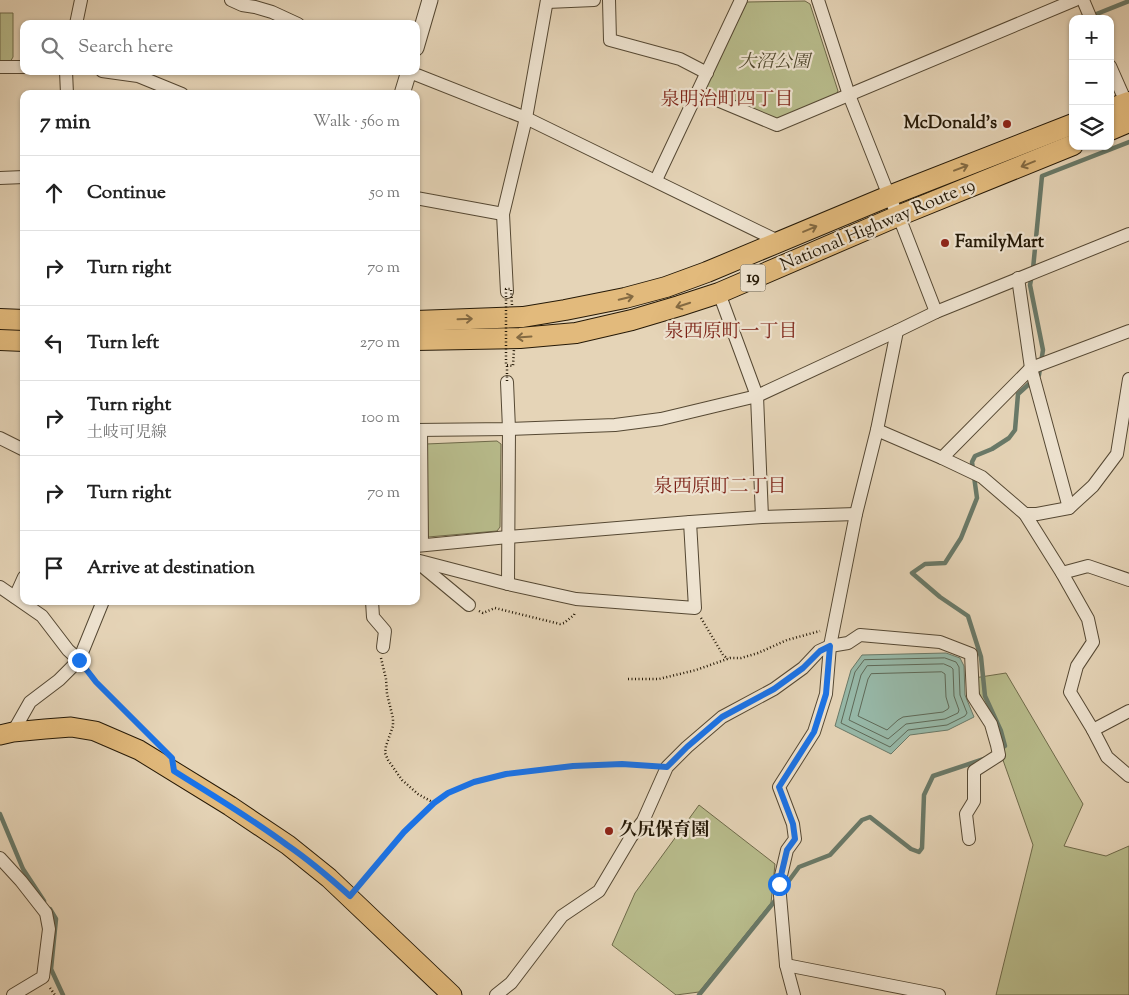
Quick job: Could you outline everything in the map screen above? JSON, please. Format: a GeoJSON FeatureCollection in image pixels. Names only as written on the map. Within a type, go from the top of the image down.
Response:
{"type":"FeatureCollection","features":[{"type":"Feature","properties":{"kind":"highway"},"geometry":{"type":"LineString","coordinates":[[1114,124],[1125,109]]}},
{"type":"Feature","properties":{"kind":"highway","name":"National Highway Route 19"},"geometry":{"type":"LineString","coordinates":[[420,321],[523,317],[625,298],[666,287],[707,272],[889,196],[1069,126]]}},
{"type":"Feature","properties":{"kind":"highway","name":"National Highway Route 19"},"geometry":{"type":"LineString","coordinates":[[420,340],[520,338],[576,333],[632,320],[719,293],[898,216],[1069,147]]}},
{"type":"Feature","properties":{"kind":"highway"},"geometry":{"type":"LineString","coordinates":[[0,319],[20,320]]}},
{"type":"Feature","properties":{"kind":"highway"},"geometry":{"type":"LineString","coordinates":[[0,340],[20,341]]}},
{"type":"Feature","properties":{"kind":"main road"},"geometry":{"type":"LineString","coordinates":[[5,734],[71,727],[95,731],[138,750],[230,806],[288,845],[350,896],[452,995]]}},
{"type":"Feature","properties":{"kind":"street"},"geometry":{"type":"LineString","coordinates":[[77,20],[81,0]]}},
{"type":"Feature","properties":{"kind":"street"},"geometry":{"type":"LineString","coordinates":[[231,0],[242,5],[256,4],[289,20]]}},
{"type":"Feature","properties":{"kind":"street"},"geometry":{"type":"LineString","coordinates":[[420,34],[430,0]]}},
{"type":"Feature","properties":{"kind":"street"},"geometry":{"type":"LineString","coordinates":[[507,292],[503,214],[526,118],[547,1],[594,0]]}},
{"type":"Feature","properties":{"kind":"street"},"geometry":{"type":"LineString","coordinates":[[609,0],[610,40],[680,59],[707,73]]}},
{"type":"Feature","properties":{"kind":"street"},"geometry":{"type":"LineString","coordinates":[[656,180],[741,0]]}},
{"type":"Feature","properties":{"kind":"street"},"geometry":{"type":"LineString","coordinates":[[818,0],[849,95],[936,312]]}},
{"type":"Feature","properties":{"kind":"street"},"geometry":{"type":"LineString","coordinates":[[698,92],[777,125],[1075,0]]}},
{"type":"Feature","properties":{"kind":"street"},"geometry":{"type":"LineString","coordinates":[[1083,0],[1089,15]]}},
{"type":"Feature","properties":{"kind":"street"},"geometry":{"type":"LineString","coordinates":[[0,67],[20,67]]}},
{"type":"Feature","properties":{"kind":"street"},"geometry":{"type":"LineString","coordinates":[[66,75],[67,90]]}},
{"type":"Feature","properties":{"kind":"street"},"geometry":{"type":"LineString","coordinates":[[131,75],[138,76],[172,90]]}},
{"type":"Feature","properties":{"kind":"street"},"geometry":{"type":"LineString","coordinates":[[403,90],[407,75]]}},
{"type":"Feature","properties":{"kind":"street"},"geometry":{"type":"LineString","coordinates":[[416,75],[526,118],[780,242]]}},
{"type":"Feature","properties":{"kind":"street"},"geometry":{"type":"LineString","coordinates":[[1114,77],[1125,109]]}},
{"type":"Feature","properties":{"kind":"street"},"geometry":{"type":"LineString","coordinates":[[0,178],[20,177]]}},
{"type":"Feature","properties":{"kind":"street"},"geometry":{"type":"LineString","coordinates":[[420,199],[503,214]]}},
{"type":"Feature","properties":{"kind":"street"},"geometry":{"type":"LineString","coordinates":[[420,430],[615,425],[661,419],[757,396],[936,312],[1129,234]]}},
{"type":"Feature","properties":{"kind":"street"},"geometry":{"type":"LineString","coordinates":[[1018,278],[1031,368],[1069,508]]}},
{"type":"Feature","properties":{"kind":"street"},"geometry":{"type":"LineString","coordinates":[[719,293],[757,396],[762,517]]}},
{"type":"Feature","properties":{"kind":"street"},"geometry":{"type":"LineString","coordinates":[[794,995],[786,966],[779,884],[787,850],[795,839],[793,824],[779,787],[814,732],[826,694],[830,646],[856,514],[878,430],[897,331]]}},
{"type":"Feature","properties":{"kind":"street"},"geometry":{"type":"LineString","coordinates":[[942,458],[1031,368],[1129,331]]}},
{"type":"Feature","properties":{"kind":"street"},"geometry":{"type":"LineString","coordinates":[[1025,514],[1037,514],[1069,508],[1093,486],[1117,454],[1129,379]]}},
{"type":"Feature","properties":{"kind":"street"},"geometry":{"type":"LineString","coordinates":[[507,382],[509,429],[508,584]]}},
{"type":"Feature","properties":{"kind":"street"},"geometry":{"type":"LineString","coordinates":[[878,430],[982,478],[1025,514],[1088,619],[1093,642],[1077,666],[1070,692],[1107,757],[1129,776]]}},
{"type":"Feature","properties":{"kind":"street"},"geometry":{"type":"LineString","coordinates":[[0,438],[20,448]]}},
{"type":"Feature","properties":{"kind":"street"},"geometry":{"type":"LineString","coordinates":[[420,546],[690,522],[762,517],[856,514]]}},
{"type":"Feature","properties":{"kind":"street"},"geometry":{"type":"LineString","coordinates":[[420,561],[508,584],[576,599],[695,608],[690,522]]}},
{"type":"Feature","properties":{"kind":"street"},"geometry":{"type":"LineString","coordinates":[[420,563],[469,605]]}},
{"type":"Feature","properties":{"kind":"street"},"geometry":{"type":"LineString","coordinates":[[1062,573],[1088,566],[1129,580]]}},
{"type":"Feature","properties":{"kind":"street"},"geometry":{"type":"LineString","coordinates":[[15,597],[20,586]]}},
{"type":"Feature","properties":{"kind":"street"},"geometry":{"type":"LineString","coordinates":[[0,587],[20,601]]}},
{"type":"Feature","properties":{"kind":"street"},"geometry":{"type":"LineString","coordinates":[[26,605],[42,616],[68,650],[79,660]]}},
{"type":"Feature","properties":{"kind":"street"},"geometry":{"type":"LineString","coordinates":[[5,734],[30,702],[59,680],[79,660],[101,605]]}},
{"type":"Feature","properties":{"kind":"street"},"geometry":{"type":"LineString","coordinates":[[372,605],[373,617],[385,631],[383,647]]}},
{"type":"Feature","properties":{"kind":"street"},"geometry":{"type":"LineString","coordinates":[[496,995],[511,983],[562,916],[599,891],[631,837],[643,821],[667,767],[687,747],[722,717],[774,689],[803,668],[820,651],[830,646],[848,643],[860,635],[940,642],[971,654],[973,696],[991,724],[998,750],[974,771],[974,801],[966,814],[969,839]]}},
{"type":"Feature","properties":{"kind":"street"},"geometry":{"type":"LineString","coordinates":[[1092,730],[1129,711]]}},
{"type":"Feature","properties":{"kind":"street"},"geometry":{"type":"LineString","coordinates":[[0,858],[21,880],[46,913],[49,929],[42,977],[13,995]]}},
{"type":"Feature","properties":{"kind":"street"},"geometry":{"type":"LineString","coordinates":[[786,966],[938,995]]}},
{"type":"Feature","properties":{"kind":"path"},"geometry":{"type":"LineString","coordinates":[[512,305],[511,289],[506,289],[506,366],[513,366],[514,349]]}},
{"type":"Feature","properties":{"kind":"path"},"geometry":{"type":"LineString","coordinates":[[507,292],[507,382]]}},
{"type":"Feature","properties":{"kind":"path"},"geometry":{"type":"LineString","coordinates":[[469,605],[483,613],[495,608],[560,624],[574,615],[576,599]]}},
{"type":"Feature","properties":{"kind":"path"},"geometry":{"type":"LineString","coordinates":[[695,608],[723,655],[728,659]]}},
{"type":"Feature","properties":{"kind":"path"},"geometry":{"type":"LineString","coordinates":[[628,679],[659,679],[696,670],[728,659],[741,658],[758,653],[786,640],[822,631],[834,631]]}},
{"type":"Feature","properties":{"kind":"path"},"geometry":{"type":"LineString","coordinates":[[383,647],[381,659],[386,679],[386,694],[394,718],[394,726],[385,752],[388,760],[406,783],[418,794],[434,803]]}},
{"type":"Feature","properties":{"kind":"path"},"geometry":{"type":"LineString","coordinates":[[79,660],[96,682],[157,742]]}},
{"type":"Feature","properties":{"kind":"path"},"geometry":{"type":"LineString","coordinates":[[350,896],[404,832],[434,803],[448,793],[474,782],[506,774],[573,766],[622,764],[667,767]]}},
{"type":"Feature","properties":{"kind":"green space","name":"大沼公園"},"geometry":{"type":"Polygon","coordinates":[[[805,1],[810,4],[838,91],[835,97],[776,120],[705,88],[747,2],[805,1]]]}},
{"type":"Feature","properties":{"kind":"green space"},"geometry":{"type":"Polygon","coordinates":[[[0,13],[13,13],[13,57],[9,64],[0,64],[0,13]]]}},
{"type":"Feature","properties":{"kind":"green space"},"geometry":{"type":"Polygon","coordinates":[[[497,441],[501,444],[500,527],[497,531],[428,537],[426,444],[497,441]]]}},
{"type":"Feature","properties":{"kind":"green space"},"geometry":{"type":"Polygon","coordinates":[[[1006,673],[1083,804],[1064,846],[1106,856],[1129,846],[1129,995],[996,995],[1033,845],[974,678],[1006,673]]]}},
{"type":"Feature","properties":{"kind":"green space"},"geometry":{"type":"Polygon","coordinates":[[[699,805],[775,864],[771,903],[699,992],[676,995],[612,945],[635,893],[699,805]]]}},
{"type":"Feature","properties":{"kind":"water"},"geometry":{"type":"Polygon","coordinates":[[[946,653],[960,658],[964,666],[965,695],[974,717],[948,730],[910,735],[891,754],[835,726],[851,670],[862,655],[946,653]]]}},
{"type":"Feature","properties":{"kind":"waterway"},"geometry":{"type":"LineString","coordinates":[[1094,15],[1129,1]]}},
{"type":"Feature","properties":{"kind":"waterway"},"geometry":{"type":"LineString","coordinates":[[999,750],[1005,746],[1001,731],[985,696],[981,657],[968,616],[940,597],[912,573],[925,564],[945,563],[961,538],[977,498],[972,462],[975,456],[992,449],[1009,438],[1015,430],[1018,394],[1039,375],[1043,350],[1030,285],[1042,176],[1129,142]]}},
{"type":"Feature","properties":{"kind":"waterway"},"geometry":{"type":"LineString","coordinates":[[782,890],[799,867],[830,855],[862,820],[870,817],[911,849],[919,852],[922,848],[924,795],[933,776],[984,759]]}},
{"type":"Feature","properties":{"kind":"waterway"},"geometry":{"type":"LineString","coordinates":[[0,814],[23,869],[44,901]]}},
{"type":"Feature","properties":{"kind":"waterway"},"geometry":{"type":"LineString","coordinates":[[699,995],[778,897]]}},
{"type":"Feature","properties":{"kind":"waterway"},"geometry":{"type":"LineString","coordinates":[[50,909],[56,919],[51,969],[63,995]]}},
{"type":"Feature","properties":{"kind":"place","name":"McDonald's"},"geometry":{"type":"Point","coordinates":[1007,124]}},
{"type":"Feature","properties":{"kind":"place","name":"FamilyMart"},"geometry":{"type":"Point","coordinates":[945,243]}},
{"type":"Feature","properties":{"kind":"place","name":"久尻保育園"},"geometry":{"type":"Point","coordinates":[609,831]}},
{"type":"Feature","properties":{"kind":"district","name":"泉明治町四丁目"},"geometry":{"type":"Point","coordinates":[727,100]}},
{"type":"Feature","properties":{"kind":"district","name":"泉西原町一丁目"},"geometry":{"type":"Point","coordinates":[731,332]}},
{"type":"Feature","properties":{"kind":"district","name":"泉西原町二丁目"},"geometry":{"type":"Point","coordinates":[720,487]}},
{"type":"Feature","properties":{"kind":"route"},"geometry":{"type":"LineString","coordinates":[[79,660],[96,682],[172,758],[174,771],[288,845],[350,896],[404,832],[434,803],[448,793],[474,782],[506,774],[573,766],[622,764],[667,767],[722,717],[774,689],[803,668],[820,651],[830,646],[826,694],[820,716],[814,732],[779,787],[793,824],[795,839],[787,850],[779,884]]}}]}
